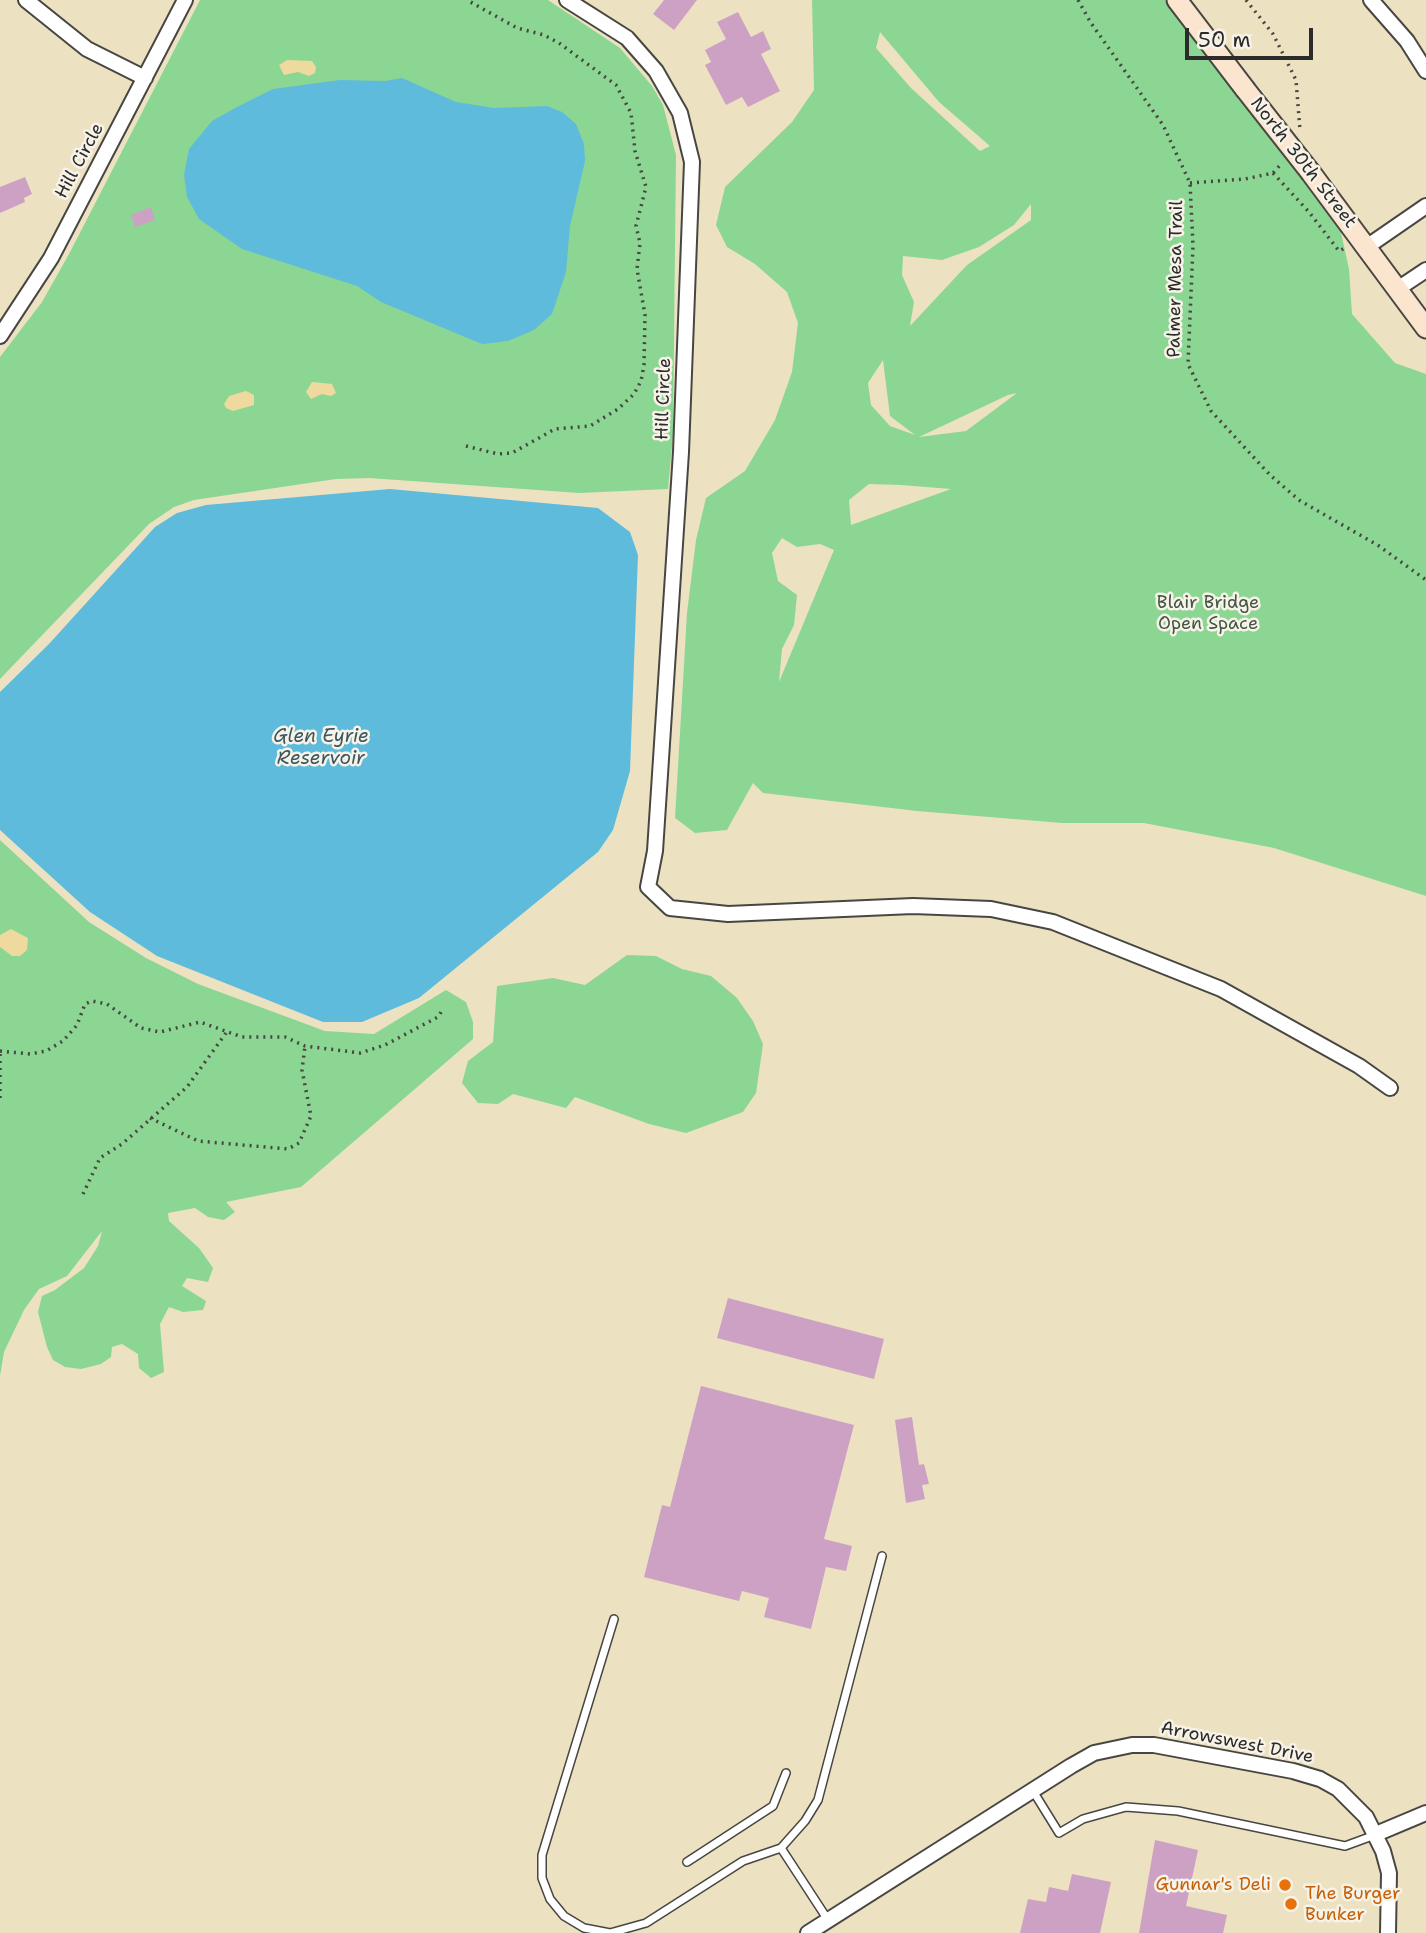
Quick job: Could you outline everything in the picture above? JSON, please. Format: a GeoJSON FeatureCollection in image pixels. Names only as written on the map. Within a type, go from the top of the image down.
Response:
{"type":"FeatureCollection","features":[{"type":"Feature","properties":{"kind":"main road","name":"North 30th Street"},"geometry":{"type":"LineString","coordinates":[[1177,0],[1365,242],[1426,328]]}},
{"type":"Feature","properties":{"kind":"street"},"geometry":{"type":"LineString","coordinates":[[26,0],[87,49],[145,78]]}},
{"type":"Feature","properties":{"kind":"street","name":"Hill Circle"},"geometry":{"type":"LineString","coordinates":[[0,336],[51,258],[185,0]]}},
{"type":"Feature","properties":{"kind":"street","name":"Hill Circle"},"geometry":{"type":"LineString","coordinates":[[567,0],[627,38],[656,71],[680,113],[692,162],[681,452],[655,851],[648,887],[670,908],[728,914],[913,906],[991,909],[1053,922],[1221,989],[1359,1066],[1390,1088]]}},
{"type":"Feature","properties":{"kind":"street"},"geometry":{"type":"LineString","coordinates":[[1371,0],[1407,41],[1426,71]]}},
{"type":"Feature","properties":{"kind":"street"},"geometry":{"type":"LineString","coordinates":[[1365,242],[1426,206]]}},
{"type":"Feature","properties":{"kind":"street"},"geometry":{"type":"LineString","coordinates":[[1399,288],[1426,270]]}},
{"type":"Feature","properties":{"kind":"street","name":"Arrowswest Drive"},"geometry":{"type":"LineString","coordinates":[[807,1933],[1094,1753],[1132,1745],[1154,1745],[1320,1779],[1338,1789],[1352,1802],[1376,1834],[1389,1873],[1388,1933]]}},
{"type":"Feature","properties":{"kind":"street"},"geometry":{"type":"LineString","coordinates":[[1376,1834],[1426,1813]]}},
{"type":"Feature","properties":{"kind":"lane"},"geometry":{"type":"LineString","coordinates":[[614,1619],[542,1855],[542,1878],[550,1899],[564,1916],[584,1928],[610,1933],[646,1923],[743,1861],[781,1848],[805,1821],[818,1800],[881,1556]]}},
{"type":"Feature","properties":{"kind":"lane"},"geometry":{"type":"LineString","coordinates":[[687,1862],[773,1806],[786,1773]]}},
{"type":"Feature","properties":{"kind":"lane"},"geometry":{"type":"LineString","coordinates":[[1033,1790],[1059,1833],[1083,1819],[1126,1807],[1178,1811],[1345,1846],[1376,1834]]}},
{"type":"Feature","properties":{"kind":"lane"},"geometry":{"type":"LineString","coordinates":[[781,1848],[828,1920]]}},
{"type":"Feature","properties":{"kind":"path"},"geometry":{"type":"LineString","coordinates":[[466,446],[498,454],[512,453],[555,429],[590,426],[618,409],[634,394],[641,381],[644,365],[645,315],[637,269],[640,243],[636,226],[646,187],[635,151],[631,113],[616,85],[559,43],[544,35],[517,28],[467,0]]}},
{"type":"Feature","properties":{"kind":"path","name":"Palmer Mesa Trail"},"geometry":{"type":"LineString","coordinates":[[1078,0],[1091,23],[1163,125],[1190,183],[1193,246],[1188,364],[1193,380],[1210,411],[1270,475],[1298,500],[1379,546],[1426,580]]}},
{"type":"Feature","properties":{"kind":"path"},"geometry":{"type":"LineString","coordinates":[[1246,0],[1273,34],[1296,80],[1300,134]]}},
{"type":"Feature","properties":{"kind":"path"},"geometry":{"type":"LineString","coordinates":[[1190,183],[1214,183],[1273,173],[1287,155]]}},
{"type":"Feature","properties":{"kind":"path"},"geometry":{"type":"LineString","coordinates":[[1273,173],[1309,212],[1339,251],[1365,242]]}},
{"type":"Feature","properties":{"kind":"path"},"geometry":{"type":"LineString","coordinates":[[0,1098],[0,1052],[30,1054],[46,1051],[63,1041],[77,1025],[85,1004],[92,1001],[107,1004],[141,1028],[160,1032],[200,1022],[242,1037],[285,1037],[304,1046],[360,1054],[385,1045],[438,1017],[443,1009]]}},
{"type":"Feature","properties":{"kind":"path"},"geometry":{"type":"LineString","coordinates":[[83,1194],[100,1158],[187,1087],[226,1033]]}},
{"type":"Feature","properties":{"kind":"path"},"geometry":{"type":"LineString","coordinates":[[150,1118],[198,1141],[288,1149],[299,1143],[311,1116],[302,1070],[304,1046]]}},
{"type":"Feature","properties":{"kind":"green space"},"geometry":{"type":"Polygon","coordinates":[[[200,0],[548,0],[620,48],[652,86],[663,105],[676,155],[673,436],[668,489],[579,493],[369,478],[336,479],[194,500],[174,507],[149,524],[0,679],[0,357],[42,302],[69,254],[200,0]]]}},
{"type":"Feature","properties":{"kind":"green space","name":"Blair Bridge Open Space"},"geometry":{"type":"Polygon","coordinates":[[[812,0],[1165,0],[1236,85],[1340,228],[1349,269],[1352,314],[1395,363],[1426,374],[1426,896],[1274,848],[1144,823],[1062,823],[917,811],[763,793],[753,783],[727,830],[695,833],[675,818],[687,613],[696,540],[706,498],[745,471],[775,420],[792,372],[798,323],[787,292],[755,264],[727,247],[716,225],[725,187],[792,122],[814,90],[812,0]],[[880,32],[876,48],[911,88],[980,151],[990,146],[939,102],[880,32]],[[1031,204],[1014,225],[979,247],[942,260],[903,256],[902,275],[914,302],[910,326],[967,265],[1031,220],[1031,204]],[[883,360],[868,383],[871,405],[890,426],[915,435],[890,416],[883,360]],[[1017,393],[919,437],[966,431],[1017,393]],[[869,484],[849,500],[851,525],[951,489],[869,484]],[[782,538],[772,553],[778,581],[797,595],[794,625],[782,649],[779,682],[834,550],[820,544],[797,547],[782,538]]]}},
{"type":"Feature","properties":{"kind":"green space"},"geometry":{"type":"Polygon","coordinates":[[[0,840],[89,922],[146,958],[198,984],[325,1031],[374,1034],[446,990],[466,1002],[473,1022],[473,1039],[301,1187],[226,1202],[235,1212],[224,1220],[208,1217],[195,1208],[168,1213],[169,1221],[199,1248],[213,1268],[208,1282],[187,1278],[182,1286],[206,1301],[203,1310],[183,1312],[169,1307],[160,1324],[164,1372],[151,1378],[139,1368],[138,1354],[122,1344],[112,1347],[111,1357],[101,1364],[81,1369],[65,1367],[53,1360],[47,1347],[38,1312],[42,1296],[55,1290],[84,1268],[98,1246],[102,1231],[67,1276],[39,1289],[24,1310],[4,1352],[0,1376],[0,840]]]}},
{"type":"Feature","properties":{"kind":"green space"},"geometry":{"type":"Polygon","coordinates":[[[627,955],[656,956],[682,969],[711,976],[737,998],[753,1021],[763,1044],[756,1093],[743,1112],[686,1133],[649,1124],[575,1097],[566,1108],[513,1094],[498,1104],[478,1103],[462,1083],[468,1061],[493,1042],[497,986],[553,978],[585,985],[627,955]]]}},
{"type":"Feature","properties":{"kind":"sand"},"geometry":{"type":"Polygon","coordinates":[[[287,60],[312,61],[316,67],[315,73],[309,76],[298,72],[284,75],[279,65],[287,60]]]}},
{"type":"Feature","properties":{"kind":"sand"},"geometry":{"type":"Polygon","coordinates":[[[312,382],[332,384],[336,393],[331,396],[322,394],[311,399],[306,392],[312,382]]]}},
{"type":"Feature","properties":{"kind":"sand"},"geometry":{"type":"Polygon","coordinates":[[[246,391],[254,395],[254,405],[233,411],[226,408],[224,404],[229,396],[246,391]]]}},
{"type":"Feature","properties":{"kind":"sand"},"geometry":{"type":"Polygon","coordinates":[[[11,929],[28,938],[27,950],[20,956],[12,956],[0,947],[0,935],[11,929]]]}},
{"type":"Feature","properties":{"kind":"water"},"geometry":{"type":"Polygon","coordinates":[[[402,78],[456,102],[494,108],[547,106],[562,112],[576,124],[584,144],[585,161],[570,226],[566,272],[552,314],[534,330],[508,341],[482,344],[381,302],[357,286],[242,249],[199,219],[187,197],[184,175],[189,149],[212,121],[237,107],[273,89],[340,80],[385,81],[402,78]]]}},
{"type":"Feature","properties":{"kind":"water","name":"Glen Eyrie Reservoir"},"geometry":{"type":"Polygon","coordinates":[[[390,489],[598,508],[630,532],[638,555],[630,771],[613,830],[598,852],[419,998],[362,1022],[323,1022],[157,956],[90,912],[0,830],[0,692],[49,644],[155,527],[177,513],[206,505],[390,489]]]}},
{"type":"Feature","properties":{"kind":"building"},"geometry":{"type":"Polygon","coordinates":[[[664,0],[697,0],[674,30],[653,14],[664,0]]]}},
{"type":"Feature","properties":{"kind":"building"},"geometry":{"type":"Polygon","coordinates":[[[738,12],[751,37],[763,31],[771,49],[761,54],[780,91],[748,107],[742,97],[726,105],[705,65],[711,62],[705,50],[726,39],[717,22],[738,12]]]}},
{"type":"Feature","properties":{"kind":"building"},"geometry":{"type":"Polygon","coordinates":[[[25,177],[32,194],[24,198],[25,202],[0,213],[0,187],[25,177]]]}},
{"type":"Feature","properties":{"kind":"building"},"geometry":{"type":"Polygon","coordinates":[[[151,207],[155,220],[135,227],[131,215],[151,207]]]}},
{"type":"Feature","properties":{"kind":"building"},"geometry":{"type":"Polygon","coordinates":[[[728,1298],[884,1339],[874,1379],[717,1338],[728,1298]]]}},
{"type":"Feature","properties":{"kind":"building"},"geometry":{"type":"Polygon","coordinates":[[[701,1386],[854,1425],[824,1539],[852,1546],[846,1571],[826,1567],[811,1629],[764,1617],[769,1598],[742,1591],[739,1601],[644,1577],[662,1505],[670,1507],[701,1386]]]}},
{"type":"Feature","properties":{"kind":"building"},"geometry":{"type":"Polygon","coordinates":[[[912,1417],[919,1465],[924,1464],[929,1484],[922,1485],[925,1499],[906,1503],[895,1420],[912,1417]]]}},
{"type":"Feature","properties":{"kind":"building"},"geometry":{"type":"Polygon","coordinates":[[[1155,1840],[1198,1850],[1186,1906],[1227,1915],[1223,1933],[1139,1933],[1155,1840]]]}},
{"type":"Feature","properties":{"kind":"building"},"geometry":{"type":"Polygon","coordinates":[[[1072,1874],[1111,1882],[1100,1933],[1020,1933],[1028,1899],[1046,1902],[1049,1887],[1068,1891],[1072,1874]]]}},
{"type":"Feature","properties":{"kind":"place","name":"Gunnar's Deli"},"geometry":{"type":"Point","coordinates":[1285,1885]}},
{"type":"Feature","properties":{"kind":"place","name":"The Burger Bunker"},"geometry":{"type":"Point","coordinates":[1291,1904]}}]}
